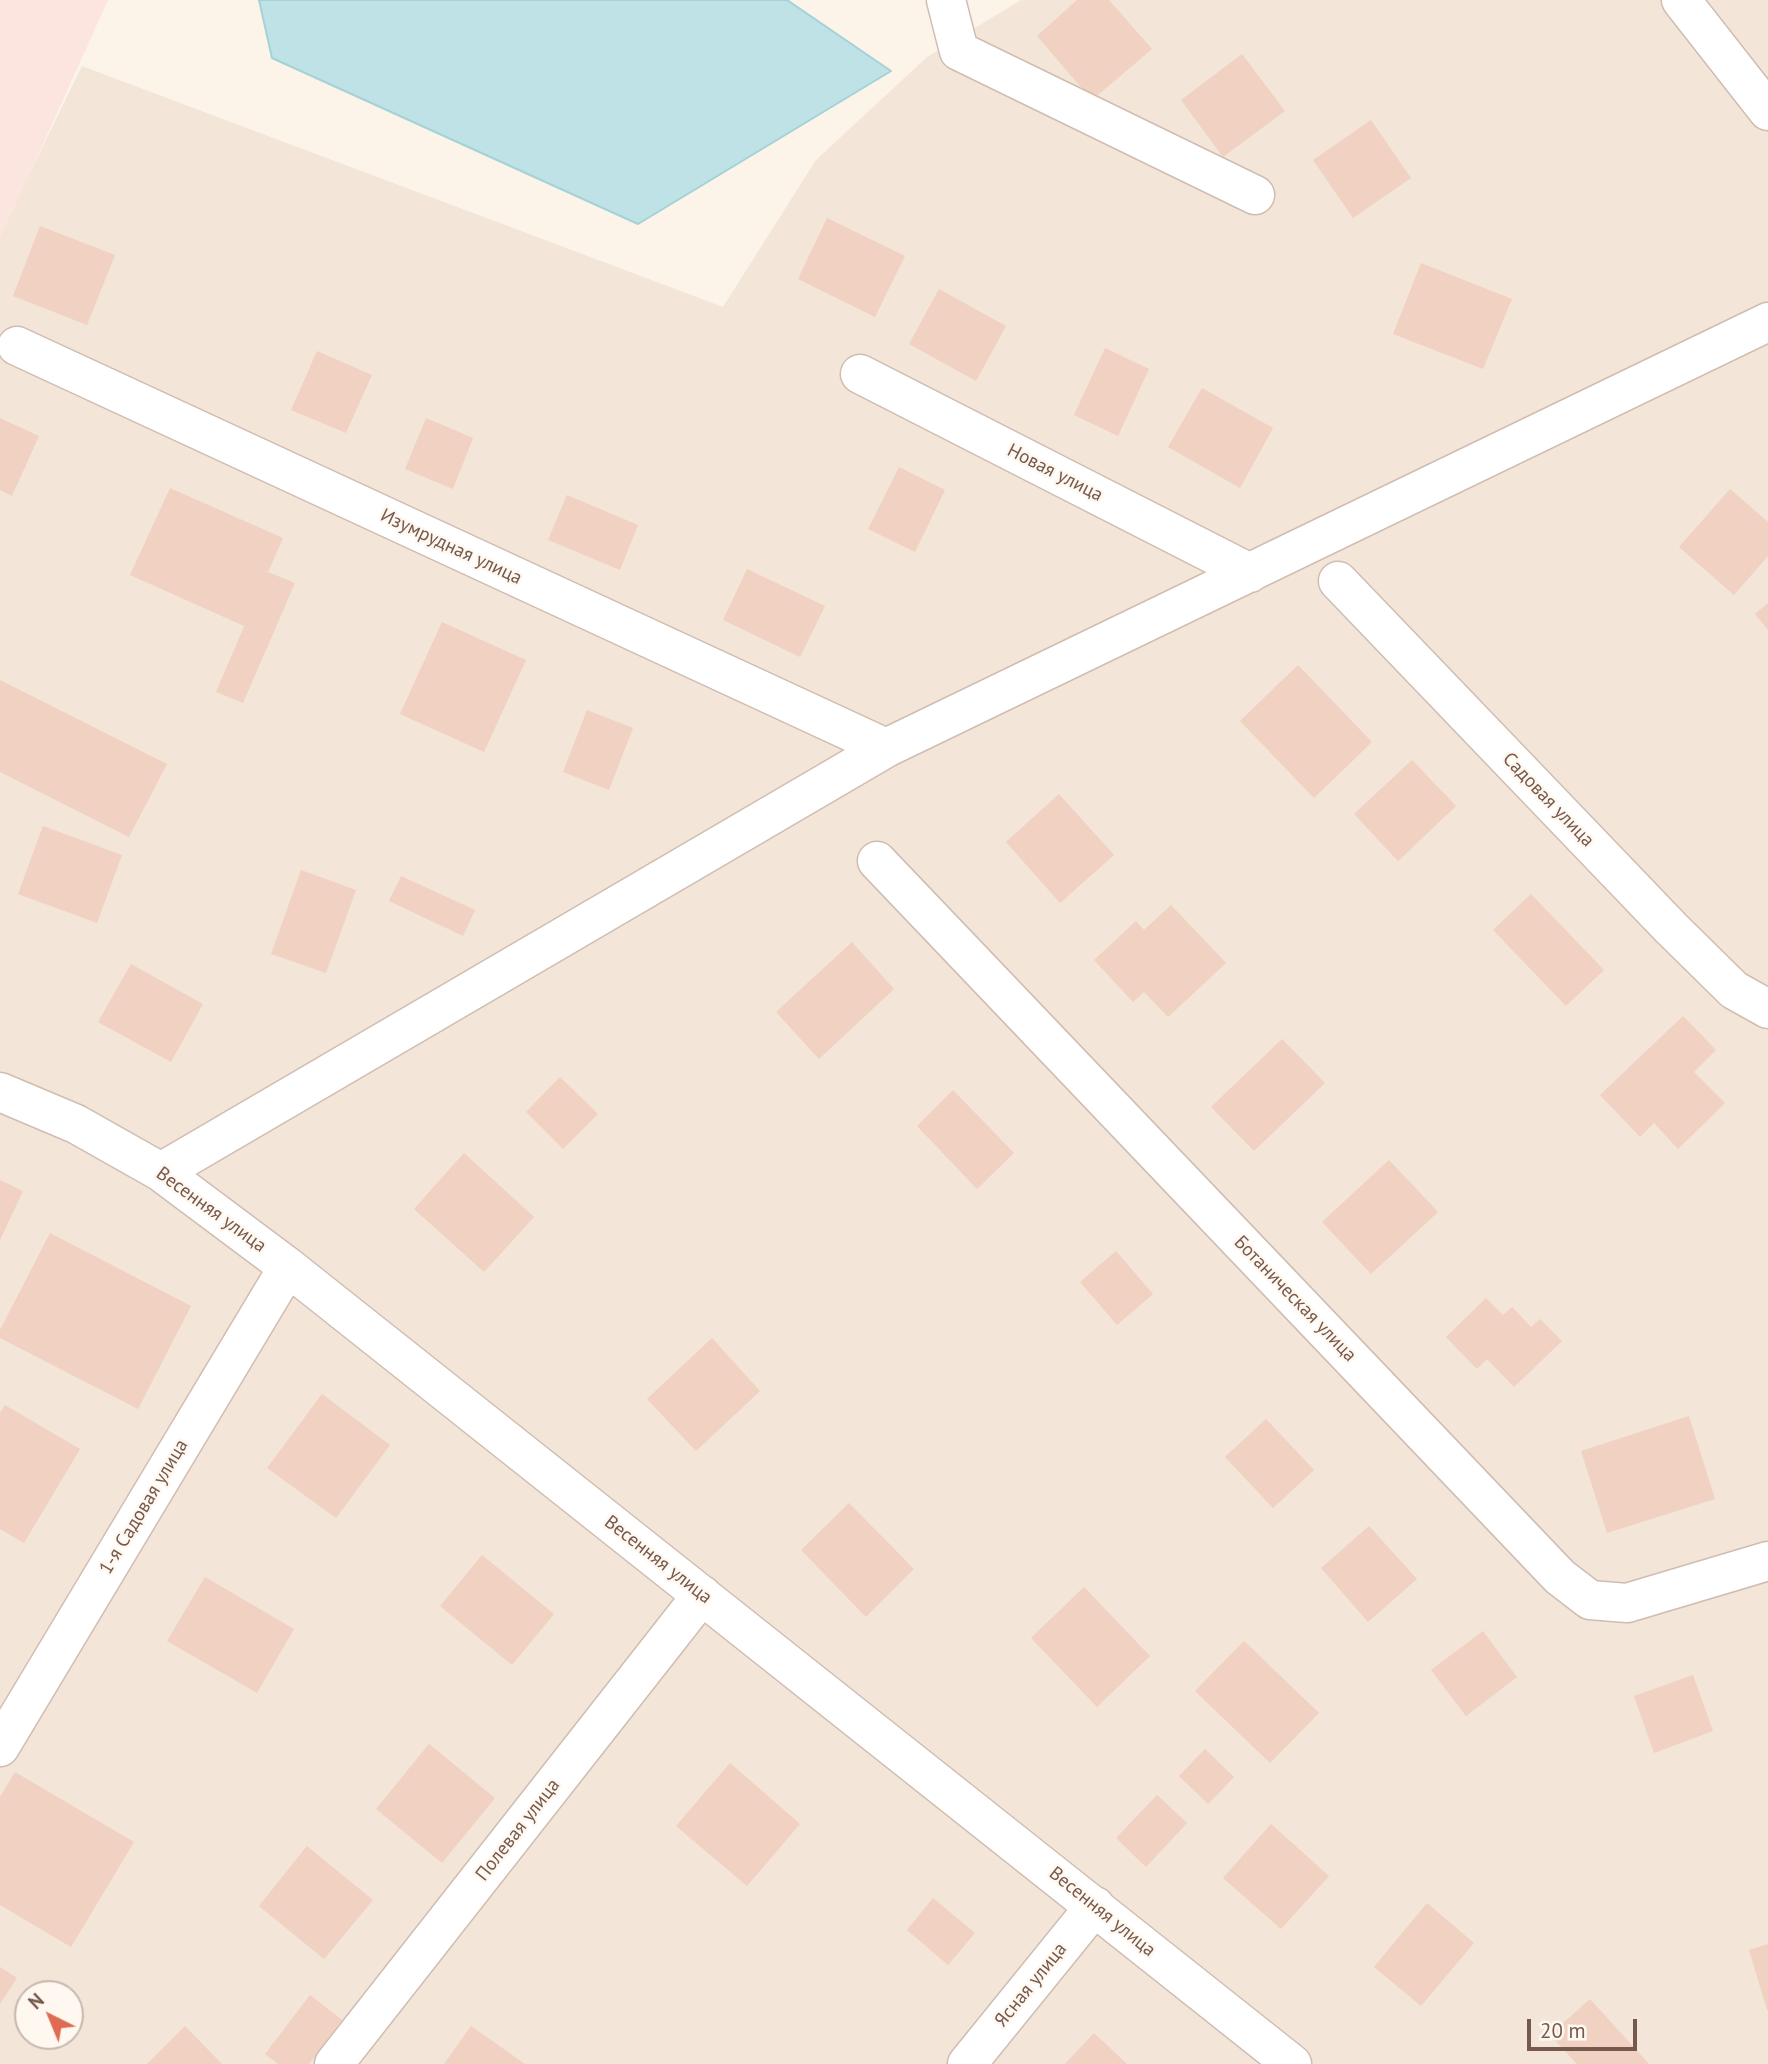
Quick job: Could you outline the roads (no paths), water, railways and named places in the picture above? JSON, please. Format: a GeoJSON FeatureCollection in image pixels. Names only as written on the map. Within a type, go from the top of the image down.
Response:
{"type":"FeatureCollection","features":[{"type":"Feature","properties":{"kind":"street"},"geometry":{"type":"LineString","coordinates":[[946,0],[959,51],[1255,195]]}},
{"type":"Feature","properties":{"kind":"street"},"geometry":{"type":"LineString","coordinates":[[1681,0],[1768,111]]}},
{"type":"Feature","properties":{"kind":"street"},"geometry":{"type":"LineString","coordinates":[[162,1172],[886,748],[1768,322]]}},
{"type":"Feature","properties":{"kind":"street","name":"Изумрудная улица"},"geometry":{"type":"LineString","coordinates":[[17,346],[886,748]]}},
{"type":"Feature","properties":{"kind":"street","name":"Новая улица"},"geometry":{"type":"LineString","coordinates":[[860,374],[1250,573]]}},
{"type":"Feature","properties":{"kind":"street","name":"Садовая улица"},"geometry":{"type":"LineString","coordinates":[[1338,581],[1671,928],[1734,990],[1768,1009]]}},
{"type":"Feature","properties":{"kind":"street","name":"Ботаническая улица"},"geometry":{"type":"LineString","coordinates":[[877,861],[1560,1577],[1590,1600],[1627,1603],[1768,1561]]}},
{"type":"Feature","properties":{"kind":"street","name":"Весенняя улица"},"geometry":{"type":"LineString","coordinates":[[0,1092],[76,1124],[162,1172],[288,1267],[1292,2064]]}},
{"type":"Feature","properties":{"kind":"street","name":"1-я Садовая улица"},"geometry":{"type":"LineString","coordinates":[[0,1747],[288,1267]]}},
{"type":"Feature","properties":{"kind":"street","name":"Полевая улица"},"geometry":{"type":"LineString","coordinates":[[334,2064],[702,1595]]}},
{"type":"Feature","properties":{"kind":"street","name":"Ясная улица"},"geometry":{"type":"LineString","coordinates":[[967,2064],[1095,1906]]}},
{"type":"Feature","properties":{"kind":"water"},"geometry":{"type":"Polygon","coordinates":[[[259,0],[787,0],[891,71],[638,224],[272,58],[259,0]]]}}]}
